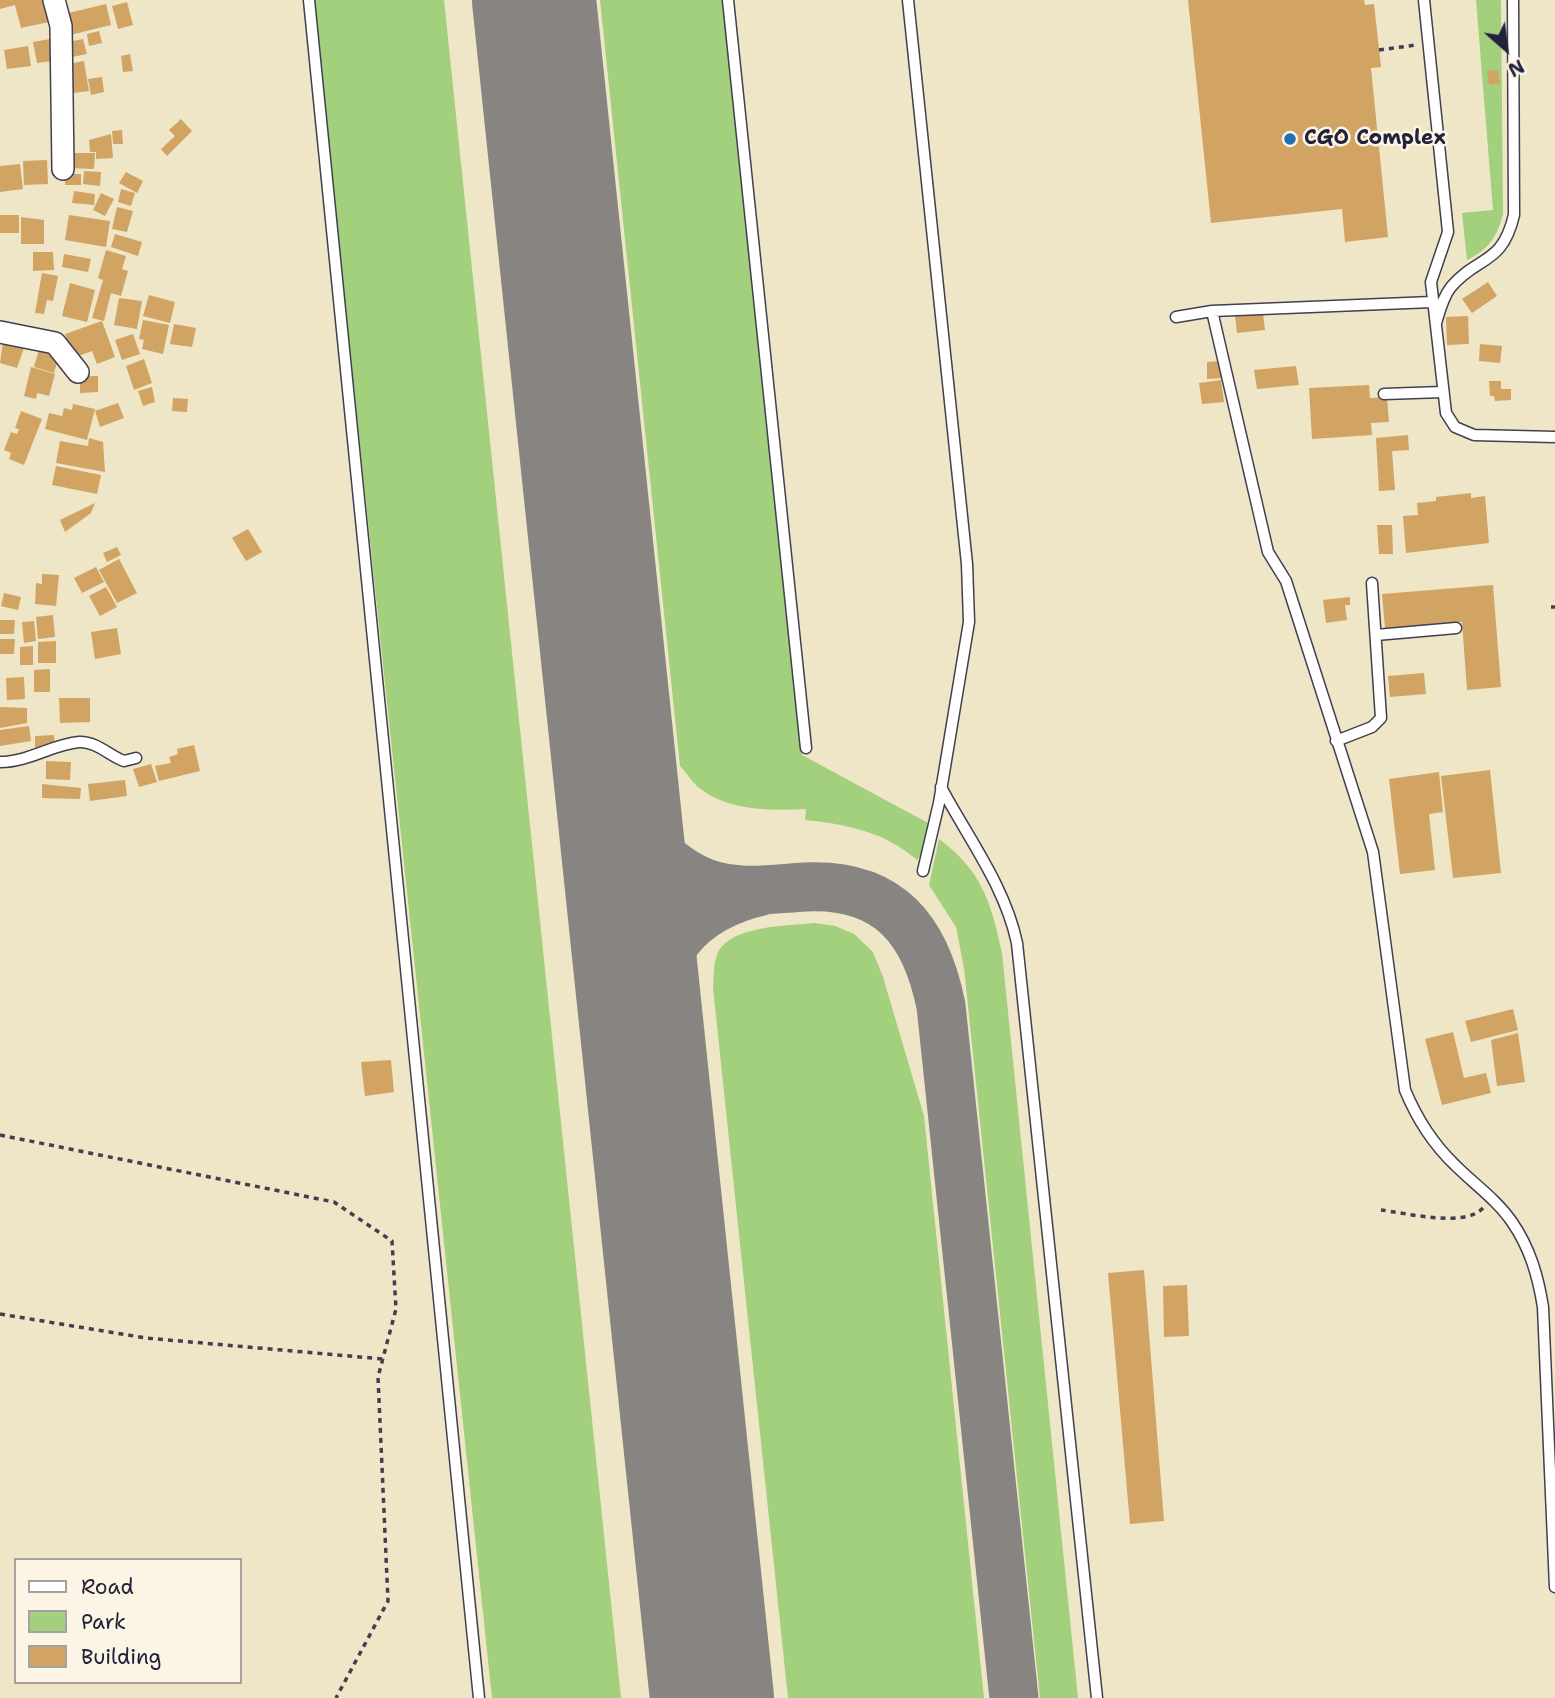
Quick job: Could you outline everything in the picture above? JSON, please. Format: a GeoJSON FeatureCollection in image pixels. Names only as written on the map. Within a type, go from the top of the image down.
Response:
{"type":"FeatureCollection","features":[{"type":"Feature","properties":{"kind":"street"},"geometry":{"type":"LineString","coordinates":[[54,0],[61,26],[63,169]]}},
{"type":"Feature","properties":{"kind":"street"},"geometry":{"type":"LineString","coordinates":[[0,332],[55,344],[78,372]]}},
{"type":"Feature","properties":{"kind":"lane"},"geometry":{"type":"LineString","coordinates":[[309,0],[479,1698]]}},
{"type":"Feature","properties":{"kind":"lane"},"geometry":{"type":"LineString","coordinates":[[728,0],[806,748]]}},
{"type":"Feature","properties":{"kind":"lane"},"geometry":{"type":"LineString","coordinates":[[908,0],[969,622],[941,787],[923,871]]}},
{"type":"Feature","properties":{"kind":"lane"},"geometry":{"type":"LineString","coordinates":[[1424,0],[1448,232],[1432,282],[1432,302],[1446,413],[1462,432],[1474,435],[1555,437]]}},
{"type":"Feature","properties":{"kind":"lane"},"geometry":{"type":"LineString","coordinates":[[1435,325],[1451,287],[1497,253],[1509,236],[1514,215],[1513,0]]}},
{"type":"Feature","properties":{"kind":"lane"},"geometry":{"type":"LineString","coordinates":[[1176,317],[1212,311],[1432,302]]}},
{"type":"Feature","properties":{"kind":"lane"},"geometry":{"type":"LineString","coordinates":[[1212,311],[1268,552],[1286,581],[1373,852],[1405,1090],[1416,1116],[1430,1138],[1492,1199],[1524,1242],[1539,1282],[1543,1307],[1555,1587]]}},
{"type":"Feature","properties":{"kind":"lane"},"geometry":{"type":"LineString","coordinates":[[1384,394],[1442,392]]}},
{"type":"Feature","properties":{"kind":"lane"},"geometry":{"type":"LineString","coordinates":[[1336,741],[1372,727],[1381,718],[1372,583]]}},
{"type":"Feature","properties":{"kind":"lane"},"geometry":{"type":"LineString","coordinates":[[1376,635],[1456,628]]}},
{"type":"Feature","properties":{"kind":"lane"},"geometry":{"type":"LineString","coordinates":[[0,762],[43,754],[80,742],[97,746],[124,761],[136,758]]}},
{"type":"Feature","properties":{"kind":"lane"},"geometry":{"type":"LineString","coordinates":[[941,787],[996,884],[1017,943],[1097,1698]]}},
{"type":"Feature","properties":{"kind":"path"},"geometry":{"type":"LineString","coordinates":[[1379,50],[1429,43]]}},
{"type":"Feature","properties":{"kind":"path"},"geometry":{"type":"LineString","coordinates":[[0,1135],[334,1202],[392,1241],[396,1309],[377,1377],[388,1601],[336,1698]]}},
{"type":"Feature","properties":{"kind":"path"},"geometry":{"type":"LineString","coordinates":[[1381,1210],[1444,1218],[1465,1217],[1478,1214],[1492,1199]]}},
{"type":"Feature","properties":{"kind":"path"},"geometry":{"type":"LineString","coordinates":[[0,1314],[146,1338],[383,1359]]}},
{"type":"Feature","properties":{"kind":"green space"},"geometry":{"type":"Polygon","coordinates":[[[313,0],[444,0],[621,1698],[492,1698],[313,0]]]}},
{"type":"Feature","properties":{"kind":"green space"},"geometry":{"type":"Polygon","coordinates":[[[600,0],[726,0],[802,755],[928,823],[921,855],[917,860],[892,842],[864,831],[805,820],[806,809],[750,808],[722,801],[698,787],[680,766],[600,0]]]}},
{"type":"Feature","properties":{"kind":"green space"},"geometry":{"type":"Polygon","coordinates":[[[1476,0],[1501,0],[1503,214],[1491,242],[1467,260],[1462,213],[1493,210],[1476,0]]]}},
{"type":"Feature","properties":{"kind":"green space"},"geometry":{"type":"Polygon","coordinates":[[[939,839],[954,851],[975,876],[989,903],[1002,953],[1078,1698],[1040,1698],[964,968],[956,927],[929,885],[939,839]]]}},
{"type":"Feature","properties":{"kind":"green space"},"geometry":{"type":"Polygon","coordinates":[[[815,923],[835,926],[854,934],[873,952],[883,977],[924,1116],[984,1698],[788,1698],[713,988],[717,955],[723,945],[733,938],[760,929],[815,923]]]}},
{"type":"Feature","properties":{"kind":"building"},"geometry":{"type":"Polygon","coordinates":[[[0,0],[44,0],[49,22],[21,28],[15,5],[0,9],[0,0]]]}},
{"type":"Feature","properties":{"kind":"building","name":"CGO Complex"},"geometry":{"type":"Polygon","coordinates":[[[1188,0],[1364,0],[1365,5],[1374,4],[1381,67],[1371,68],[1388,237],[1345,242],[1342,209],[1211,223],[1188,0]]]}},
{"type":"Feature","properties":{"kind":"building"},"geometry":{"type":"Polygon","coordinates":[[[127,2],[133,25],[118,29],[112,6],[127,2]]]}},
{"type":"Feature","properties":{"kind":"building"},"geometry":{"type":"Polygon","coordinates":[[[106,4],[111,25],[66,36],[60,15],[106,4]]]}},
{"type":"Feature","properties":{"kind":"building"},"geometry":{"type":"Polygon","coordinates":[[[99,31],[102,43],[89,46],[87,34],[99,31]]]}},
{"type":"Feature","properties":{"kind":"building"},"geometry":{"type":"Polygon","coordinates":[[[50,39],[53,61],[37,63],[33,42],[50,39]]]}},
{"type":"Feature","properties":{"kind":"building"},"geometry":{"type":"Polygon","coordinates":[[[83,39],[87,54],[67,58],[63,43],[83,39]]]}},
{"type":"Feature","properties":{"kind":"building"},"geometry":{"type":"Polygon","coordinates":[[[28,46],[31,66],[7,69],[4,50],[28,46]]]}},
{"type":"Feature","properties":{"kind":"building"},"geometry":{"type":"Polygon","coordinates":[[[130,54],[133,71],[123,72],[121,56],[130,54]]]}},
{"type":"Feature","properties":{"kind":"building"},"geometry":{"type":"Polygon","coordinates":[[[84,61],[89,91],[73,93],[68,64],[84,61]]]}},
{"type":"Feature","properties":{"kind":"building"},"geometry":{"type":"Polygon","coordinates":[[[1498,70],[1500,83],[1489,85],[1487,71],[1498,70]]]}},
{"type":"Feature","properties":{"kind":"building"},"geometry":{"type":"Polygon","coordinates":[[[102,77],[104,92],[91,95],[88,79],[102,77]]]}},
{"type":"Feature","properties":{"kind":"building"},"geometry":{"type":"Polygon","coordinates":[[[181,119],[192,131],[167,156],[161,149],[175,136],[169,130],[181,119]]]}},
{"type":"Feature","properties":{"kind":"building"},"geometry":{"type":"Polygon","coordinates":[[[122,130],[123,144],[113,144],[112,131],[122,130]]]}},
{"type":"Feature","properties":{"kind":"building"},"geometry":{"type":"Polygon","coordinates":[[[111,134],[113,158],[96,159],[96,152],[90,152],[89,140],[111,134]]]}},
{"type":"Feature","properties":{"kind":"building"},"geometry":{"type":"Polygon","coordinates":[[[69,153],[95,153],[94,169],[68,168],[69,153]]]}},
{"type":"Feature","properties":{"kind":"building"},"geometry":{"type":"Polygon","coordinates":[[[47,160],[48,184],[24,185],[23,161],[47,160]]]}},
{"type":"Feature","properties":{"kind":"building"},"geometry":{"type":"Polygon","coordinates":[[[20,164],[23,189],[0,192],[0,166],[20,164]]]}},
{"type":"Feature","properties":{"kind":"building"},"geometry":{"type":"Polygon","coordinates":[[[84,171],[101,172],[100,186],[83,184],[84,171]]]}},
{"type":"Feature","properties":{"kind":"building"},"geometry":{"type":"Polygon","coordinates":[[[126,172],[143,181],[137,193],[119,183],[126,172]]]}},
{"type":"Feature","properties":{"kind":"building"},"geometry":{"type":"Polygon","coordinates":[[[65,174],[81,174],[81,185],[65,185],[65,174]]]}},
{"type":"Feature","properties":{"kind":"building"},"geometry":{"type":"Polygon","coordinates":[[[121,189],[135,193],[131,206],[118,202],[121,189]]]}},
{"type":"Feature","properties":{"kind":"building"},"geometry":{"type":"Polygon","coordinates":[[[74,191],[95,194],[94,205],[72,203],[74,191]]]}},
{"type":"Feature","properties":{"kind":"building"},"geometry":{"type":"Polygon","coordinates":[[[101,193],[114,199],[105,216],[93,210],[101,193]]]}},
{"type":"Feature","properties":{"kind":"building"},"geometry":{"type":"Polygon","coordinates":[[[117,207],[133,211],[127,232],[112,229],[117,207]]]}},
{"type":"Feature","properties":{"kind":"building"},"geometry":{"type":"Polygon","coordinates":[[[0,215],[19,215],[19,233],[0,233],[0,215]]]}},
{"type":"Feature","properties":{"kind":"building"},"geometry":{"type":"Polygon","coordinates":[[[69,215],[110,221],[106,247],[65,240],[69,215]]]}},
{"type":"Feature","properties":{"kind":"building"},"geometry":{"type":"Polygon","coordinates":[[[21,217],[44,220],[44,244],[21,244],[21,217]]]}},
{"type":"Feature","properties":{"kind":"building"},"geometry":{"type":"Polygon","coordinates":[[[115,234],[142,242],[138,256],[111,247],[115,234]]]}},
{"type":"Feature","properties":{"kind":"building"},"geometry":{"type":"Polygon","coordinates":[[[106,250],[126,256],[122,269],[128,271],[121,296],[111,293],[104,321],[92,318],[103,280],[98,278],[106,250]]]}},
{"type":"Feature","properties":{"kind":"building"},"geometry":{"type":"Polygon","coordinates":[[[33,252],[53,252],[54,270],[33,271],[33,252]]]}},
{"type":"Feature","properties":{"kind":"building"},"geometry":{"type":"Polygon","coordinates":[[[64,254],[91,259],[88,272],[62,267],[64,254]]]}},
{"type":"Feature","properties":{"kind":"building"},"geometry":{"type":"Polygon","coordinates":[[[42,273],[58,276],[53,301],[47,300],[44,314],[35,313],[42,273]]]}},
{"type":"Feature","properties":{"kind":"building"},"geometry":{"type":"Polygon","coordinates":[[[1488,282],[1497,296],[1472,313],[1462,299],[1488,282]]]}},
{"type":"Feature","properties":{"kind":"building"},"geometry":{"type":"Polygon","coordinates":[[[70,283],[95,290],[87,322],[62,316],[70,283]]]}},
{"type":"Feature","properties":{"kind":"building"},"geometry":{"type":"Polygon","coordinates":[[[149,295],[175,302],[170,323],[143,316],[149,295]]]}},
{"type":"Feature","properties":{"kind":"building"},"geometry":{"type":"Polygon","coordinates":[[[119,298],[142,301],[137,329],[114,325],[119,298]]]}},
{"type":"Feature","properties":{"kind":"building"},"geometry":{"type":"Polygon","coordinates":[[[1263,313],[1265,330],[1237,333],[1235,316],[1263,313]]]}},
{"type":"Feature","properties":{"kind":"building"},"geometry":{"type":"Polygon","coordinates":[[[1468,316],[1469,344],[1447,345],[1446,317],[1468,316]]]}},
{"type":"Feature","properties":{"kind":"building"},"geometry":{"type":"Polygon","coordinates":[[[143,320],[169,325],[163,354],[142,349],[144,340],[139,339],[143,320]]]}},
{"type":"Feature","properties":{"kind":"building"},"geometry":{"type":"Polygon","coordinates":[[[102,321],[115,357],[97,364],[92,351],[73,358],[65,334],[102,321]]]}},
{"type":"Feature","properties":{"kind":"building"},"geometry":{"type":"Polygon","coordinates":[[[174,324],[196,328],[192,347],[170,344],[174,324]]]}},
{"type":"Feature","properties":{"kind":"building"},"geometry":{"type":"Polygon","coordinates":[[[133,334],[140,354],[122,360],[115,340],[133,334]]]}},
{"type":"Feature","properties":{"kind":"building"},"geometry":{"type":"Polygon","coordinates":[[[3,341],[25,345],[17,368],[0,363],[3,341]]]}},
{"type":"Feature","properties":{"kind":"building"},"geometry":{"type":"Polygon","coordinates":[[[1480,344],[1502,346],[1500,363],[1479,361],[1480,344]]]}},
{"type":"Feature","properties":{"kind":"building"},"geometry":{"type":"Polygon","coordinates":[[[40,346],[60,352],[54,373],[34,367],[40,346]]]}},
{"type":"Feature","properties":{"kind":"building"},"geometry":{"type":"Polygon","coordinates":[[[144,359],[152,383],[134,390],[126,366],[144,359]]]}},
{"type":"Feature","properties":{"kind":"building"},"geometry":{"type":"Polygon","coordinates":[[[1222,361],[1223,378],[1207,379],[1207,362],[1222,361]]]}},
{"type":"Feature","properties":{"kind":"building"},"geometry":{"type":"Polygon","coordinates":[[[1296,366],[1299,385],[1257,389],[1254,370],[1296,366]]]}},
{"type":"Feature","properties":{"kind":"building"},"geometry":{"type":"Polygon","coordinates":[[[31,367],[55,374],[49,396],[37,393],[36,399],[24,396],[31,367]]]}},
{"type":"Feature","properties":{"kind":"building"},"geometry":{"type":"Polygon","coordinates":[[[80,376],[98,376],[98,392],[80,393],[80,376]]]}},
{"type":"Feature","properties":{"kind":"building"},"geometry":{"type":"Polygon","coordinates":[[[1221,380],[1224,402],[1202,404],[1199,383],[1221,380]]]}},
{"type":"Feature","properties":{"kind":"building"},"geometry":{"type":"Polygon","coordinates":[[[1489,381],[1501,381],[1501,389],[1511,389],[1511,400],[1495,401],[1494,396],[1490,396],[1489,381]]]}},
{"type":"Feature","properties":{"kind":"building"},"geometry":{"type":"Polygon","coordinates":[[[1369,385],[1370,398],[1387,397],[1389,422],[1371,423],[1372,435],[1312,439],[1309,388],[1369,385]]]}},
{"type":"Feature","properties":{"kind":"building"},"geometry":{"type":"Polygon","coordinates":[[[152,387],[155,402],[143,406],[138,391],[152,387]]]}},
{"type":"Feature","properties":{"kind":"building"},"geometry":{"type":"Polygon","coordinates":[[[173,398],[188,399],[187,412],[172,411],[173,398]]]}},
{"type":"Feature","properties":{"kind":"building"},"geometry":{"type":"Polygon","coordinates":[[[118,403],[124,418],[100,427],[95,411],[118,403]]]}},
{"type":"Feature","properties":{"kind":"building"},"geometry":{"type":"Polygon","coordinates":[[[73,404],[95,409],[87,440],[45,429],[49,413],[62,416],[64,408],[72,410],[73,404]]]}},
{"type":"Feature","properties":{"kind":"building"},"geometry":{"type":"Polygon","coordinates":[[[21,411],[42,419],[24,465],[9,459],[11,453],[4,450],[11,432],[17,434],[19,429],[15,428],[21,411]]]}},
{"type":"Feature","properties":{"kind":"building"},"geometry":{"type":"Polygon","coordinates":[[[1408,435],[1409,450],[1392,451],[1395,490],[1379,491],[1376,438],[1408,435]]]}},
{"type":"Feature","properties":{"kind":"building"},"geometry":{"type":"Polygon","coordinates":[[[89,438],[103,442],[105,472],[56,463],[60,441],[88,446],[89,438]]]}},
{"type":"Feature","properties":{"kind":"building"},"geometry":{"type":"Polygon","coordinates":[[[56,466],[101,475],[97,494],[52,485],[56,466]]]}},
{"type":"Feature","properties":{"kind":"building"},"geometry":{"type":"Polygon","coordinates":[[[1471,493],[1471,498],[1485,496],[1489,543],[1406,553],[1403,516],[1418,515],[1417,503],[1436,501],[1436,497],[1471,493]]]}},
{"type":"Feature","properties":{"kind":"building"},"geometry":{"type":"Polygon","coordinates":[[[95,503],[91,513],[65,532],[60,520],[95,503]]]}},
{"type":"Feature","properties":{"kind":"building"},"geometry":{"type":"Polygon","coordinates":[[[1377,525],[1392,525],[1393,554],[1379,554],[1377,525]]]}},
{"type":"Feature","properties":{"kind":"building"},"geometry":{"type":"Polygon","coordinates":[[[248,529],[262,552],[246,561],[232,538],[248,529]]]}},
{"type":"Feature","properties":{"kind":"building"},"geometry":{"type":"Polygon","coordinates":[[[117,547],[121,555],[107,562],[103,553],[117,547]]]}},
{"type":"Feature","properties":{"kind":"building"},"geometry":{"type":"Polygon","coordinates":[[[119,559],[137,593],[117,603],[99,570],[119,559]]]}},
{"type":"Feature","properties":{"kind":"building"},"geometry":{"type":"Polygon","coordinates":[[[96,567],[104,582],[82,593],[74,578],[96,567]]]}},
{"type":"Feature","properties":{"kind":"building"},"geometry":{"type":"Polygon","coordinates":[[[42,574],[59,575],[56,606],[35,604],[36,583],[42,584],[42,574]]]}},
{"type":"Feature","properties":{"kind":"building"},"geometry":{"type":"Polygon","coordinates":[[[1493,585],[1501,687],[1467,690],[1462,622],[1385,628],[1382,594],[1493,585]]]}},
{"type":"Feature","properties":{"kind":"building"},"geometry":{"type":"Polygon","coordinates":[[[106,587],[117,607],[100,616],[89,596],[106,587]]]}},
{"type":"Feature","properties":{"kind":"building"},"geometry":{"type":"Polygon","coordinates":[[[4,593],[21,597],[18,610],[1,606],[4,593]]]}},
{"type":"Feature","properties":{"kind":"building"},"geometry":{"type":"Polygon","coordinates":[[[1350,597],[1350,605],[1345,605],[1347,620],[1326,623],[1323,600],[1350,597]]]}},
{"type":"Feature","properties":{"kind":"building"},"geometry":{"type":"Polygon","coordinates":[[[53,615],[55,637],[38,639],[36,617],[53,615]]]}},
{"type":"Feature","properties":{"kind":"building"},"geometry":{"type":"Polygon","coordinates":[[[0,620],[15,620],[14,634],[0,634],[0,620]]]}},
{"type":"Feature","properties":{"kind":"building"},"geometry":{"type":"Polygon","coordinates":[[[34,621],[36,641],[24,643],[22,622],[34,621]]]}},
{"type":"Feature","properties":{"kind":"building"},"geometry":{"type":"Polygon","coordinates":[[[117,628],[121,654],[95,659],[91,632],[117,628]]]}},
{"type":"Feature","properties":{"kind":"building"},"geometry":{"type":"Polygon","coordinates":[[[0,639],[15,639],[14,654],[0,654],[0,639]]]}},
{"type":"Feature","properties":{"kind":"building"},"geometry":{"type":"Polygon","coordinates":[[[56,641],[56,663],[38,663],[38,642],[56,641]]]}},
{"type":"Feature","properties":{"kind":"building"},"geometry":{"type":"Polygon","coordinates":[[[33,646],[33,665],[20,665],[20,647],[33,646]]]}},
{"type":"Feature","properties":{"kind":"building"},"geometry":{"type":"Polygon","coordinates":[[[50,669],[50,692],[34,692],[34,670],[50,669]]]}},
{"type":"Feature","properties":{"kind":"building"},"geometry":{"type":"Polygon","coordinates":[[[1424,673],[1426,694],[1390,697],[1388,676],[1424,673]]]}},
{"type":"Feature","properties":{"kind":"building"},"geometry":{"type":"Polygon","coordinates":[[[24,677],[25,699],[7,700],[6,678],[24,677]]]}},
{"type":"Feature","properties":{"kind":"building"},"geometry":{"type":"Polygon","coordinates":[[[59,698],[90,698],[90,722],[60,723],[59,698]]]}},
{"type":"Feature","properties":{"kind":"building"},"geometry":{"type":"Polygon","coordinates":[[[0,707],[27,708],[27,723],[0,728],[0,707]]]}},
{"type":"Feature","properties":{"kind":"building"},"geometry":{"type":"Polygon","coordinates":[[[29,726],[31,741],[0,746],[0,730],[29,726]]]}},
{"type":"Feature","properties":{"kind":"building"},"geometry":{"type":"Polygon","coordinates":[[[54,735],[55,749],[35,750],[35,736],[54,735]]]}},
{"type":"Feature","properties":{"kind":"building"},"geometry":{"type":"Polygon","coordinates":[[[194,745],[200,771],[159,781],[155,766],[171,763],[169,757],[178,754],[177,749],[194,745]]]}},
{"type":"Feature","properties":{"kind":"building"},"geometry":{"type":"Polygon","coordinates":[[[46,761],[71,762],[70,780],[46,779],[46,761]]]}},
{"type":"Feature","properties":{"kind":"building"},"geometry":{"type":"Polygon","coordinates":[[[151,764],[157,782],[139,787],[133,769],[151,764]]]}},
{"type":"Feature","properties":{"kind":"building"},"geometry":{"type":"Polygon","coordinates":[[[1490,770],[1501,873],[1453,878],[1441,776],[1490,770]]]}},
{"type":"Feature","properties":{"kind":"building"},"geometry":{"type":"Polygon","coordinates":[[[1439,772],[1443,812],[1429,814],[1435,870],[1400,874],[1389,779],[1439,772]]]}},
{"type":"Feature","properties":{"kind":"building"},"geometry":{"type":"Polygon","coordinates":[[[125,780],[127,796],[90,801],[88,784],[125,780]]]}},
{"type":"Feature","properties":{"kind":"building"},"geometry":{"type":"Polygon","coordinates":[[[42,784],[81,788],[80,799],[42,798],[42,784]]]}},
{"type":"Feature","properties":{"kind":"building"},"geometry":{"type":"Polygon","coordinates":[[[1513,1009],[1518,1030],[1471,1042],[1465,1021],[1513,1009]]]}},
{"type":"Feature","properties":{"kind":"building"},"geometry":{"type":"Polygon","coordinates":[[[1453,1032],[1464,1078],[1486,1073],[1491,1093],[1442,1105],[1425,1039],[1453,1032]]]}},
{"type":"Feature","properties":{"kind":"building"},"geometry":{"type":"Polygon","coordinates":[[[1518,1033],[1525,1082],[1497,1086],[1491,1040],[1518,1033]]]}},
{"type":"Feature","properties":{"kind":"building"},"geometry":{"type":"Polygon","coordinates":[[[391,1060],[394,1092],[365,1096],[361,1062],[391,1060]]]}},
{"type":"Feature","properties":{"kind":"building"},"geometry":{"type":"Polygon","coordinates":[[[1144,1270],[1164,1521],[1130,1524],[1108,1273],[1144,1270]]]}},
{"type":"Feature","properties":{"kind":"building"},"geometry":{"type":"Polygon","coordinates":[[[1187,1285],[1189,1336],[1164,1337],[1163,1286],[1187,1285]]]}},
{"type":"Feature","properties":{"kind":"taxiway"},"geometry":{"type":"LineString","coordinates":[[621,812],[659,853],[692,877],[730,889],[805,887],[835,888],[860,893],[881,903],[899,917],[914,934],[925,955],[941,1006],[1014,1698]]}},
{"type":"Feature","properties":{"kind":"taxiway"},"geometry":{"type":"LineString","coordinates":[[643,1029],[657,978],[678,939],[712,910],[735,899],[762,891]]}},
{"type":"Feature","properties":{"kind":"runway"},"geometry":{"type":"LineString","coordinates":[[534,0],[712,1698]]}},
{"type":"Feature","properties":{"kind":"place","name":"CGO Complex"},"geometry":{"type":"Point","coordinates":[1290,139]}}]}
